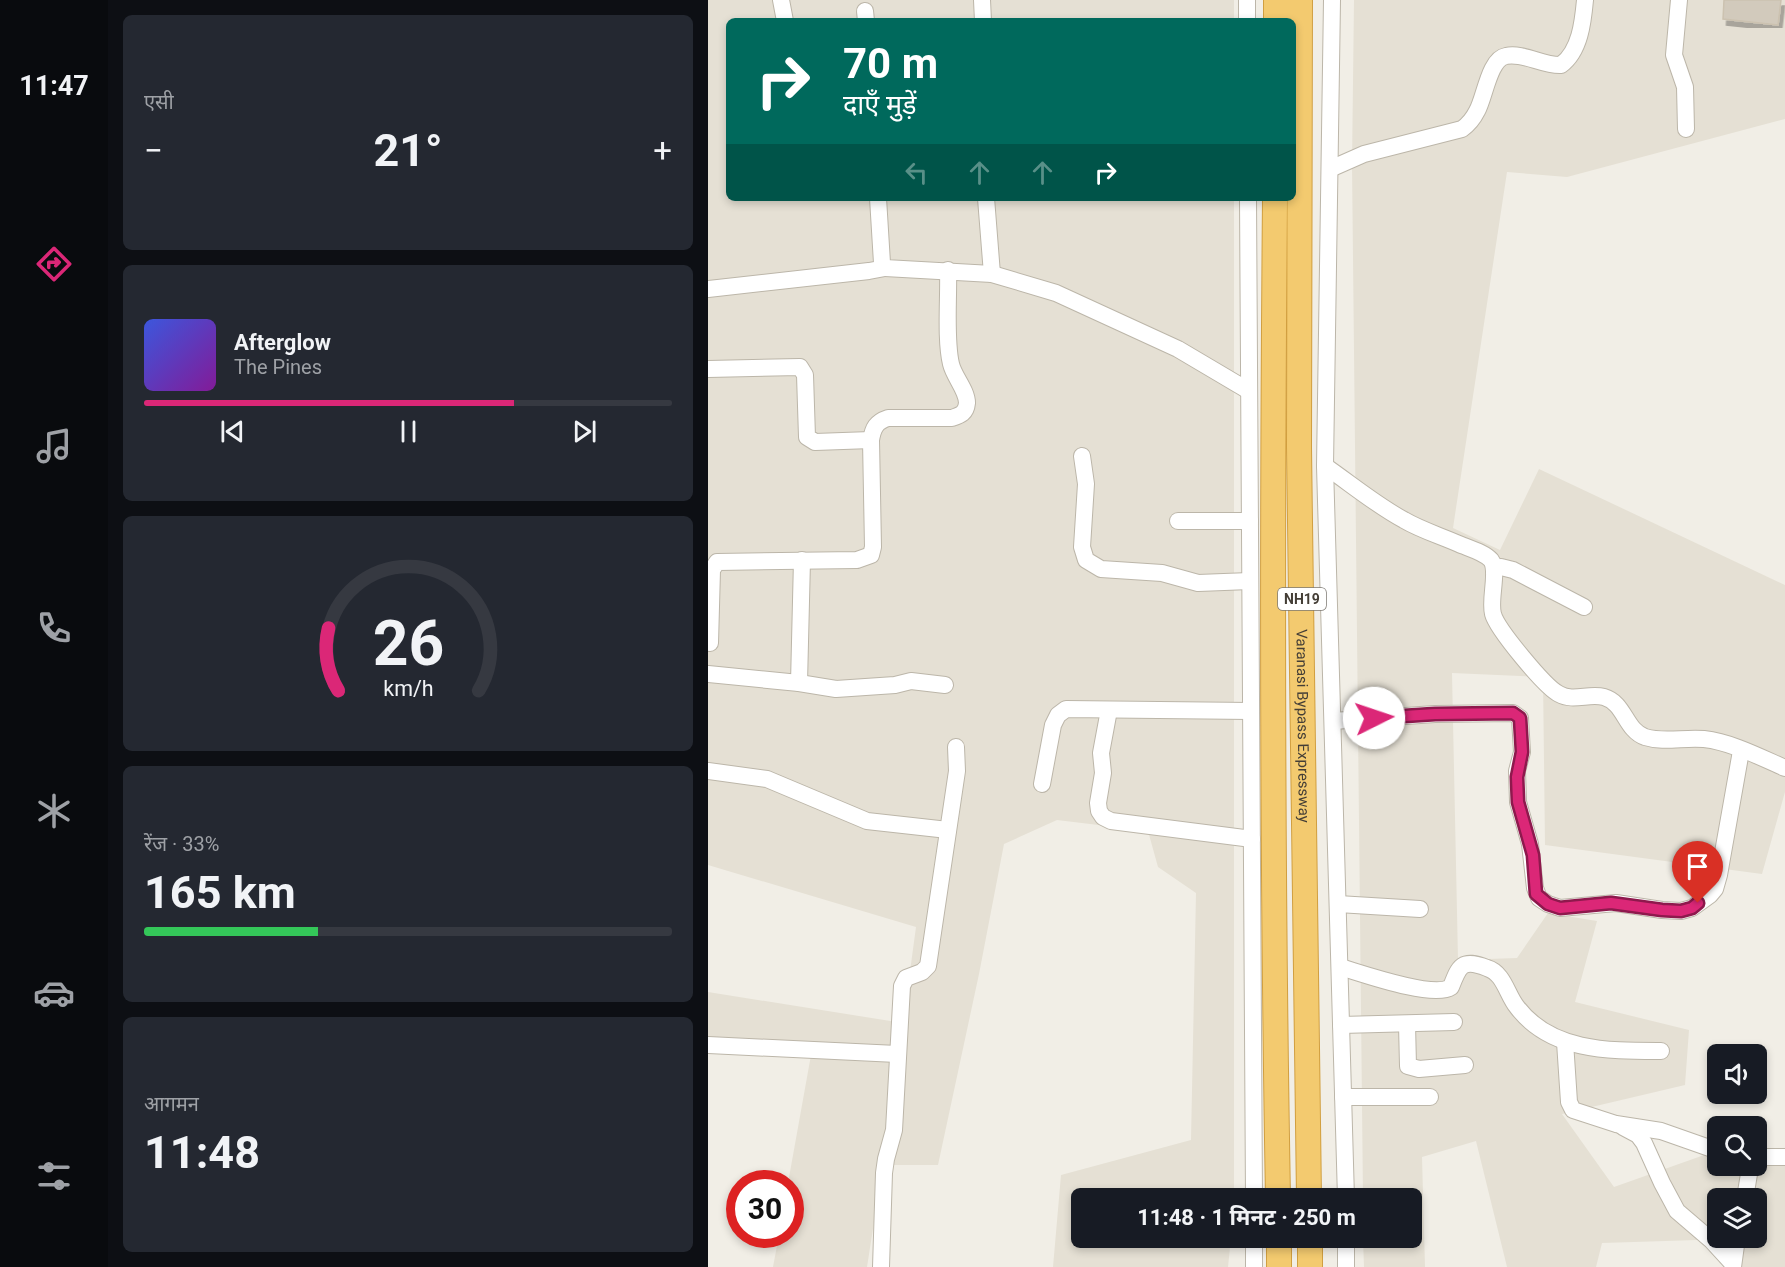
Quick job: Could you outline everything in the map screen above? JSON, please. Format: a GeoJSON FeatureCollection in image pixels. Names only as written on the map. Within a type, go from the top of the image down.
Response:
{"type":"FeatureCollection","features":[{"type":"Feature","properties":{"kind":"highway"},"geometry":{"type":"LineString","coordinates":[[1276,0],[1276,18]]}},
{"type":"Feature","properties":{"kind":"highway","name":"Varanasi Bypass Expressway"},"geometry":{"type":"LineString","coordinates":[[1300,0],[1299,447],[1309,1188]]}},
{"type":"Feature","properties":{"kind":"highway","name":"Varanasi Bypass Expressway"},"geometry":{"type":"LineString","coordinates":[[1275,201],[1272,501],[1274,1011],[1278,1188]]}},
{"type":"Feature","properties":{"kind":"highway"},"geometry":{"type":"LineString","coordinates":[[1279,1248],[1279,1267]]}},
{"type":"Feature","properties":{"kind":"highway"},"geometry":{"type":"LineString","coordinates":[[1310,1248],[1310,1267]]}},
{"type":"Feature","properties":{"kind":"street"},"geometry":{"type":"LineString","coordinates":[[781,0],[785,18]]}},
{"type":"Feature","properties":{"kind":"street"},"geometry":{"type":"LineString","coordinates":[[982,0],[983,18]]}},
{"type":"Feature","properties":{"kind":"street"},"geometry":{"type":"LineString","coordinates":[[1247,0],[1247,18]]}},
{"type":"Feature","properties":{"kind":"street"},"geometry":{"type":"LineString","coordinates":[[1332,0],[1325,466],[1346,1188]]}},
{"type":"Feature","properties":{"kind":"street"},"geometry":{"type":"LineString","coordinates":[[1330,169],[1364,154],[1462,129],[1471,122],[1495,64],[1501,57],[1514,56],[1553,66],[1561,65],[1567,61],[1578,39],[1585,0]]}},
{"type":"Feature","properties":{"kind":"street"},"geometry":{"type":"LineString","coordinates":[[1680,0],[1674,55],[1685,87],[1686,129]]}},
{"type":"Feature","properties":{"kind":"street"},"geometry":{"type":"LineString","coordinates":[[878,201],[882,263],[885,268]]}},
{"type":"Feature","properties":{"kind":"street"},"geometry":{"type":"LineString","coordinates":[[986,201],[992,274]]}},
{"type":"Feature","properties":{"kind":"street"},"geometry":{"type":"LineString","coordinates":[[1248,201],[1254,1188]]}},
{"type":"Feature","properties":{"kind":"street"},"geometry":{"type":"LineString","coordinates":[[708,288],[885,268],[992,274],[1029,284],[1078,302],[1178,349],[1249,391]]}},
{"type":"Feature","properties":{"kind":"street"},"geometry":{"type":"LineString","coordinates":[[710,643],[712,570],[717,562],[857,560],[871,555],[873,547],[871,440],[873,428],[879,421],[888,418],[952,418],[961,416],[966,410],[967,400],[955,374],[949,352],[948,270]]}},
{"type":"Feature","properties":{"kind":"street"},"geometry":{"type":"LineString","coordinates":[[708,369],[800,368],[804,375],[807,437],[815,442],[871,440]]}},
{"type":"Feature","properties":{"kind":"street"},"geometry":{"type":"LineString","coordinates":[[1082,456],[1086,484],[1082,547],[1083,555],[1090,564],[1109,570],[1171,574],[1198,583],[1251,581]]}},
{"type":"Feature","properties":{"kind":"street"},"geometry":{"type":"LineString","coordinates":[[1325,466],[1407,522],[1486,556],[1492,561],[1494,569],[1491,601],[1493,615],[1500,628],[1548,685],[1560,695],[1573,698],[1602,696],[1614,701],[1632,728],[1643,736],[1662,740],[1702,739],[1720,742],[1785,768]]}},
{"type":"Feature","properties":{"kind":"street"},"geometry":{"type":"LineString","coordinates":[[1178,521],[1250,521]]}},
{"type":"Feature","properties":{"kind":"street"},"geometry":{"type":"LineString","coordinates":[[799,683],[802,560]]}},
{"type":"Feature","properties":{"kind":"street"},"geometry":{"type":"LineString","coordinates":[[1494,569],[1501,567],[1513,570],[1584,607]]}},
{"type":"Feature","properties":{"kind":"street"},"geometry":{"type":"LineString","coordinates":[[708,674],[844,690],[895,685],[911,681],[945,685]]}},
{"type":"Feature","properties":{"kind":"street"},"geometry":{"type":"LineString","coordinates":[[1042,784],[1053,725],[1058,715],[1066,709],[1251,711]]}},
{"type":"Feature","properties":{"kind":"street"},"geometry":{"type":"LineString","coordinates":[[1109,710],[1101,753],[1103,772],[1098,803],[1103,817],[1111,821],[1252,839]]}},
{"type":"Feature","properties":{"kind":"street"},"geometry":{"type":"LineString","coordinates":[[1333,721],[1435,714],[1513,713],[1517,715],[1520,718],[1522,752],[1517,777],[1518,802],[1533,855],[1535,888],[1539,898],[1560,908],[1611,903],[1681,911],[1692,908],[1710,895],[1719,875],[1741,751]]}},
{"type":"Feature","properties":{"kind":"street"},"geometry":{"type":"LineString","coordinates":[[881,1267],[884,1173],[894,1130],[897,1054],[904,982],[906,978],[926,970],[928,966],[957,771],[956,747]]}},
{"type":"Feature","properties":{"kind":"street"},"geometry":{"type":"LineString","coordinates":[[708,771],[766,779],[867,821],[948,830]]}},
{"type":"Feature","properties":{"kind":"street"},"geometry":{"type":"LineString","coordinates":[[1338,904],[1420,909]]}},
{"type":"Feature","properties":{"kind":"street"},"geometry":{"type":"LineString","coordinates":[[1340,968],[1419,989],[1440,991],[1450,987],[1455,971],[1460,967],[1473,964],[1486,967],[1498,975],[1516,1007],[1528,1019],[1547,1033],[1565,1042],[1596,1049],[1661,1051]]}},
{"type":"Feature","properties":{"kind":"street"},"geometry":{"type":"LineString","coordinates":[[1341,1025],[1454,1022]]}},
{"type":"Feature","properties":{"kind":"street"},"geometry":{"type":"LineString","coordinates":[[1407,1024],[1408,1066],[1419,1069],[1465,1065]]}},
{"type":"Feature","properties":{"kind":"street"},"geometry":{"type":"LineString","coordinates":[[1565,1042],[1569,1102],[1573,1110],[1616,1124],[1661,1131],[1707,1146]]}},
{"type":"Feature","properties":{"kind":"street"},"geometry":{"type":"LineString","coordinates":[[708,1045],[897,1054]]}},
{"type":"Feature","properties":{"kind":"street"},"geometry":{"type":"LineString","coordinates":[[1343,1097],[1430,1097]]}},
{"type":"Feature","properties":{"kind":"street"},"geometry":{"type":"LineString","coordinates":[[1616,1124],[1641,1138],[1677,1210],[1712,1241],[1733,1265]]}},
{"type":"Feature","properties":{"kind":"street"},"geometry":{"type":"LineString","coordinates":[[1767,1157],[1785,1157]]}},
{"type":"Feature","properties":{"kind":"street"},"geometry":{"type":"LineString","coordinates":[[1254,1248],[1254,1267]]}},
{"type":"Feature","properties":{"kind":"street"},"geometry":{"type":"LineString","coordinates":[[1346,1248],[1346,1267]]}},
{"type":"Feature","properties":{"kind":"street"},"geometry":{"type":"LineString","coordinates":[[1733,1265],[1736,1248]]}},
{"type":"Feature","properties":{"kind":"shaded area"},"geometry":{"type":"Polygon","coordinates":[[[708,0],[1234,0],[1234,18],[726,18],[726,201],[1234,201],[1234,1188],[1071,1188],[1071,1248],[1230,1248],[1228,1267],[1053,1267],[1061,1175],[1191,1140],[1196,893],[1158,867],[1148,831],[1057,820],[1004,844],[938,1165],[883,1165],[867,1267],[773,1267],[777,1248],[804,1248],[804,1170],[790,1170],[811,1055],[708,1047],[708,992],[903,1023],[916,927],[708,865],[708,0]]]}},
{"type":"Feature","properties":{"kind":"shaded area"},"geometry":{"type":"Polygon","coordinates":[[[1354,0],[1785,0],[1785,119],[1567,177],[1507,172],[1453,528],[1500,550],[1539,469],[1785,585],[1785,792],[1762,874],[1545,845],[1543,677],[1452,673],[1458,960],[1517,958],[1548,913],[1597,921],[1575,1002],[1689,1030],[1685,1085],[1562,1114],[1614,1187],[1707,1154],[1707,1176],[1767,1176],[1767,1154],[1785,1153],[1785,1267],[1732,1267],[1730,1248],[1767,1248],[1767,1188],[1707,1188],[1707,1240],[1602,1243],[1596,1267],[1507,1267],[1476,1141],[1422,1157],[1425,1267],[1364,1267],[1363,1248],[1422,1248],[1422,1188],[1363,1188],[1352,164],[1354,0]]]}},
{"type":"Feature","properties":{"kind":"building"},"geometry":{"type":"Polygon","coordinates":[[[1724,0],[1781,0],[1778,25],[1723,19],[1724,0]]]}},
{"type":"Feature","properties":{"kind":"route"},"geometry":{"type":"LineString","coordinates":[[1374,718],[1435,714],[1513,713],[1520,718],[1522,752],[1517,771],[1519,809],[1533,855],[1536,894],[1548,904],[1566,908],[1616,903],[1681,911],[1692,908],[1698,903]]}}]}
